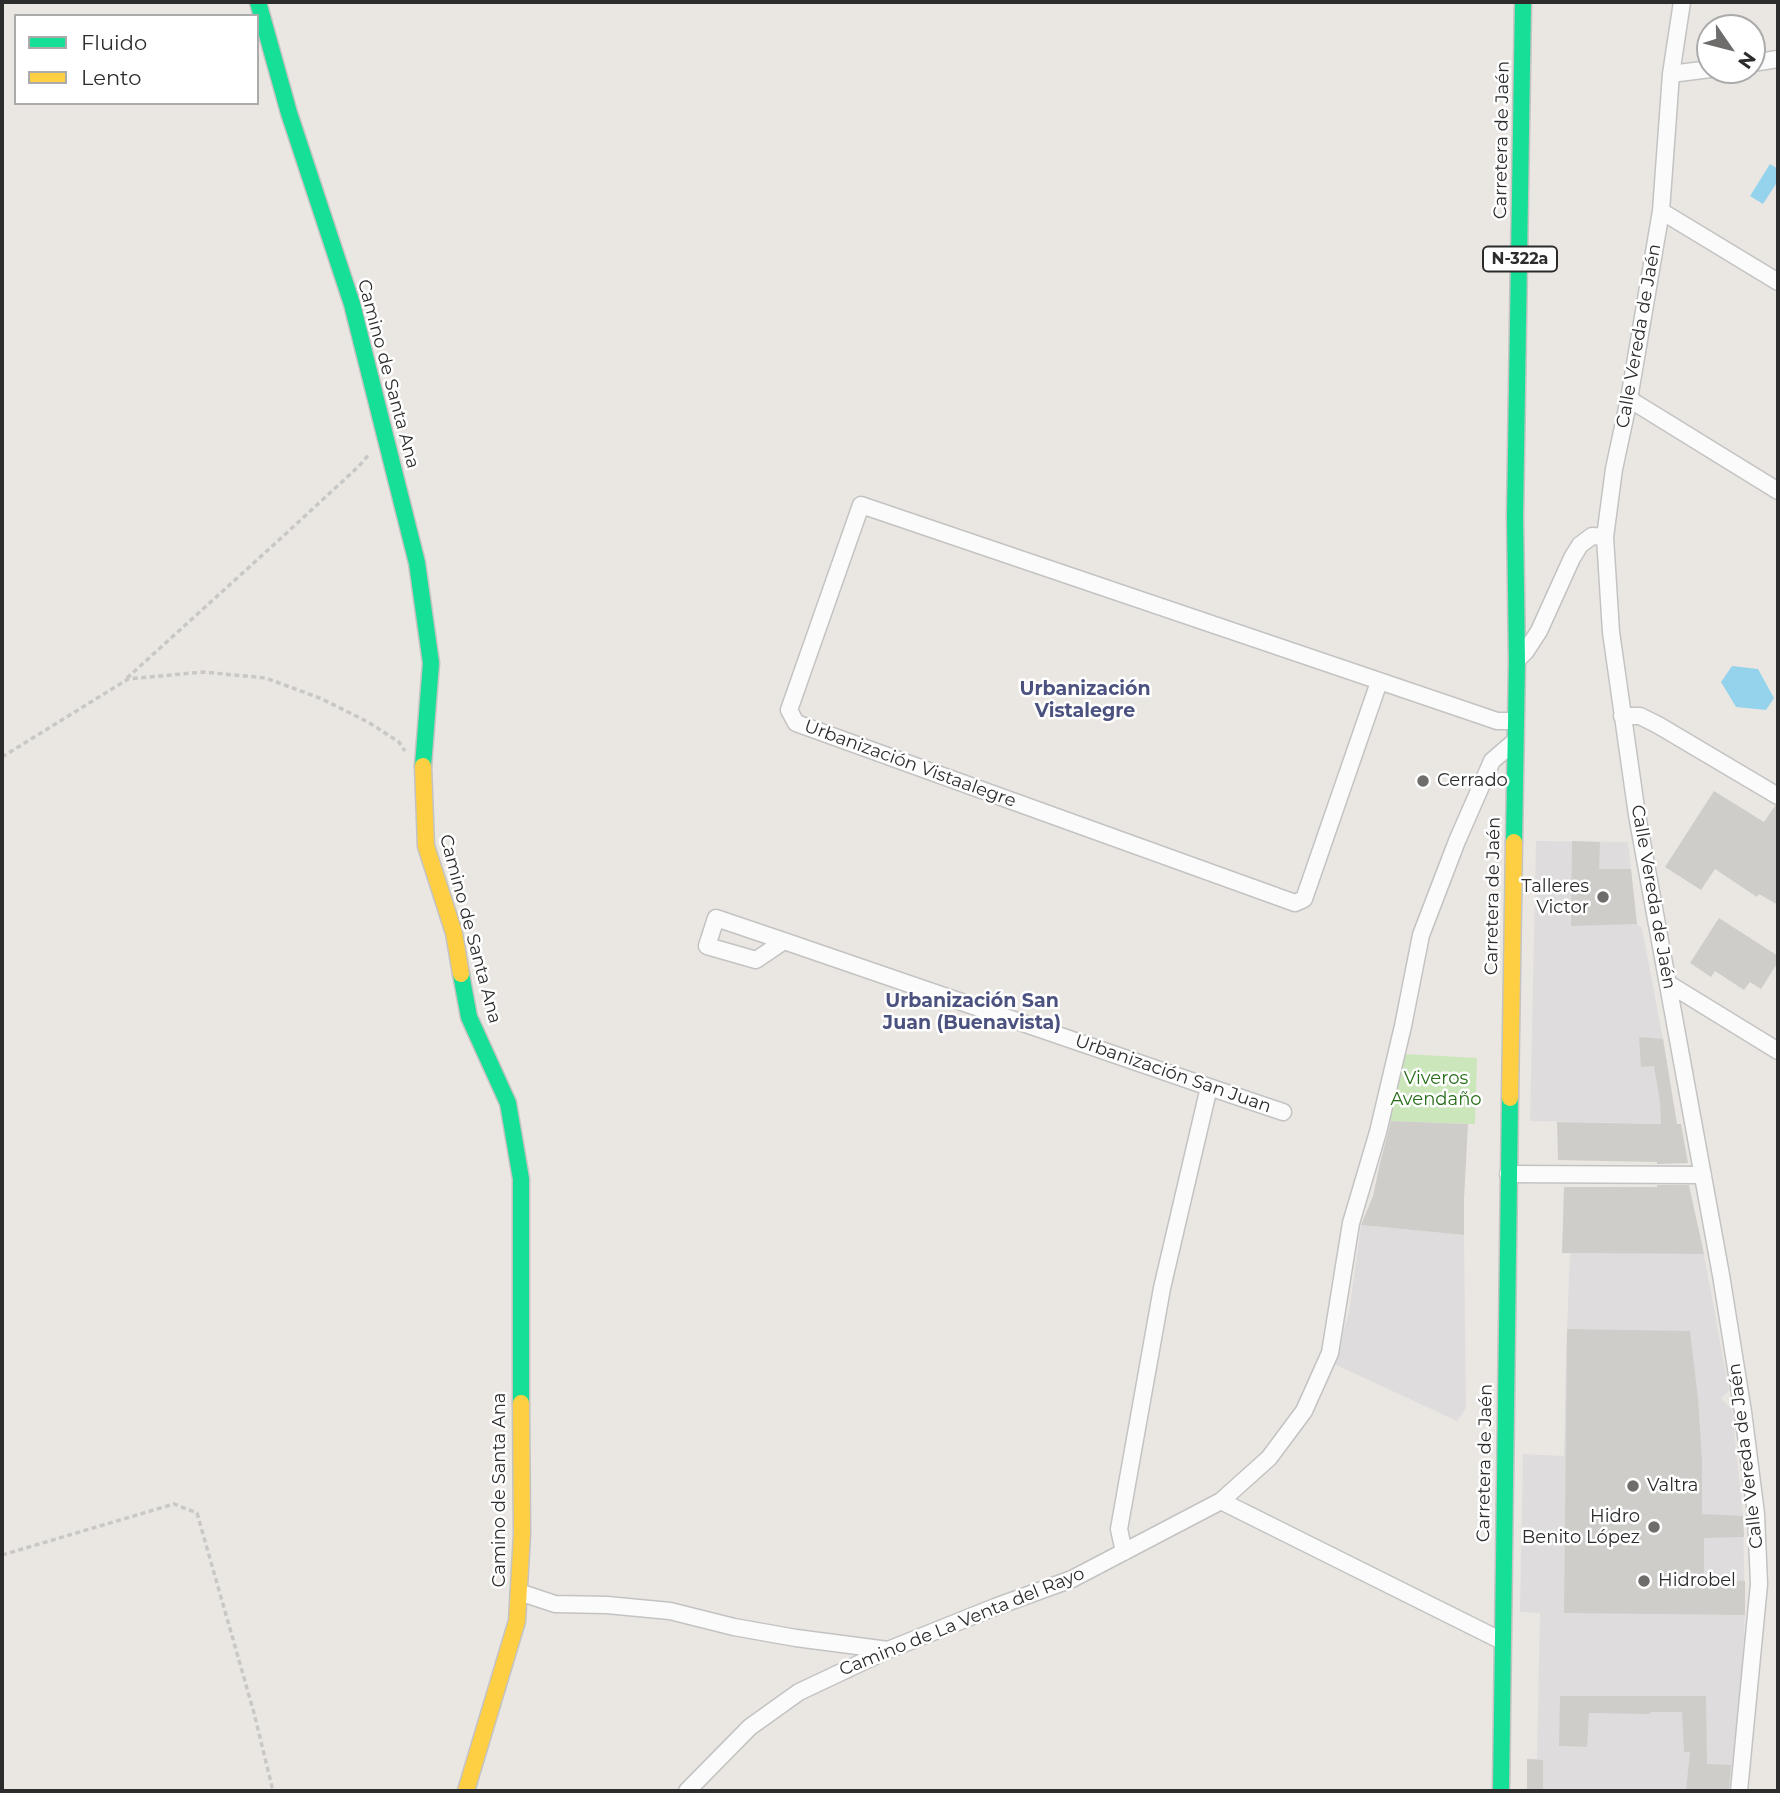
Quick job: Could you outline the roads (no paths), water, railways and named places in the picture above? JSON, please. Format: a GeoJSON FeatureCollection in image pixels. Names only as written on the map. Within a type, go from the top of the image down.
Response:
{"type":"FeatureCollection","features":[{"type":"Feature","properties":{"kind":"main road","name":"Camino de Santa Ana"},"geometry":{"type":"LineString","coordinates":[[258,2],[289,113],[352,304],[418,563],[430,663],[422,775],[426,846],[454,933],[469,1017],[508,1103],[521,1179],[522,1534],[517,1622],[466,1791]]}},
{"type":"Feature","properties":{"kind":"main road","name":"Carretera de Jaén"},"geometry":{"type":"LineString","coordinates":[[1501,1791],[1517,661],[1515,517],[1523,2]]}},
{"type":"Feature","properties":{"kind":"street","name":"Calle Vereda de Jaén"},"geometry":{"type":"LineString","coordinates":[[1682,2],[1671,74],[1661,211],[1629,399],[1614,469],[1605,537],[1611,632],[1637,815],[1744,1412],[1756,1514],[1759,1584],[1739,1791]]}},
{"type":"Feature","properties":{"kind":"street"},"geometry":{"type":"LineString","coordinates":[[1671,74],[1696,71]]}},
{"type":"Feature","properties":{"kind":"street"},"geometry":{"type":"LineString","coordinates":[[1661,211],[1778,282]]}},
{"type":"Feature","properties":{"kind":"street"},"geometry":{"type":"LineString","coordinates":[[1629,399],[1778,491]]}},
{"type":"Feature","properties":{"kind":"street","name":"Urbanización Vistaalegre"},"geometry":{"type":"LineString","coordinates":[[1380,682],[1304,899],[1295,903],[796,723],[789,710],[861,505],[1497,721],[1516,721]]}},
{"type":"Feature","properties":{"kind":"street"},"geometry":{"type":"LineString","coordinates":[[1517,661],[1527,651],[1539,631],[1580,545],[1592,536],[1605,537]]}},
{"type":"Feature","properties":{"kind":"street"},"geometry":{"type":"LineString","coordinates":[[1622,716],[1640,716],[1658,724],[1778,796]]}},
{"type":"Feature","properties":{"kind":"street","name":"Camino de La Venta del Rayo"},"geometry":{"type":"LineString","coordinates":[[687,1791],[750,1727],[799,1692],[888,1650],[1072,1579],[1222,1501],[1269,1458],[1304,1411],[1330,1353],[1351,1223],[1378,1132],[1422,935],[1492,761],[1515,741]]}},
{"type":"Feature","properties":{"kind":"street","name":"Urbanización San Juan"},"geometry":{"type":"LineString","coordinates":[[784,940],[1283,1112]]}},
{"type":"Feature","properties":{"kind":"street"},"geometry":{"type":"LineString","coordinates":[[1669,984],[1778,1051]]}},
{"type":"Feature","properties":{"kind":"street"},"geometry":{"type":"LineString","coordinates":[[1124,1552],[1119,1529],[1145,1382],[1163,1288],[1209,1087]]}},
{"type":"Feature","properties":{"kind":"street"},"geometry":{"type":"LineString","coordinates":[[1508,1174],[1703,1175]]}},
{"type":"Feature","properties":{"kind":"street"},"geometry":{"type":"LineString","coordinates":[[1222,1501],[1502,1641]]}},
{"type":"Feature","properties":{"kind":"street"},"geometry":{"type":"LineString","coordinates":[[519,1592],[555,1604],[607,1605],[670,1611],[734,1627],[888,1650]]}},
{"type":"Feature","properties":{"kind":"water"},"geometry":{"type":"Polygon","coordinates":[[[1770,164],[1778,169],[1778,181],[1763,204],[1750,196],[1770,164]]]}},
{"type":"Feature","properties":{"kind":"water"},"geometry":{"type":"Polygon","coordinates":[[[1732,666],[1758,669],[1774,698],[1766,710],[1736,707],[1721,682],[1732,666]]]}},
{"type":"Feature","properties":{"kind":"place","name":"Cerrado"},"geometry":{"type":"Point","coordinates":[1423,781]}},
{"type":"Feature","properties":{"kind":"place","name":"Talleres Victor"},"geometry":{"type":"Point","coordinates":[1603,897]}},
{"type":"Feature","properties":{"kind":"place","name":"Valtra"},"geometry":{"type":"Point","coordinates":[1633,1486]}},
{"type":"Feature","properties":{"kind":"place","name":"Hidro Benito López"},"geometry":{"type":"Point","coordinates":[1654,1527]}},
{"type":"Feature","properties":{"kind":"place","name":"Hidrobel"},"geometry":{"type":"Point","coordinates":[1644,1581]}},
{"type":"Feature","properties":{"kind":"district","name":"Urbanización Vistalegre"},"geometry":{"type":"Point","coordinates":[1085,700]}},
{"type":"Feature","properties":{"kind":"district","name":"Urbanización San Juan (Buenavista)"},"geometry":{"type":"Point","coordinates":[972,1012]}},
{"type":"Feature","properties":{"kind":"park label","name":"Viveros Avendaño"},"geometry":{"type":"Point","coordinates":[1436,1089]}}]}
